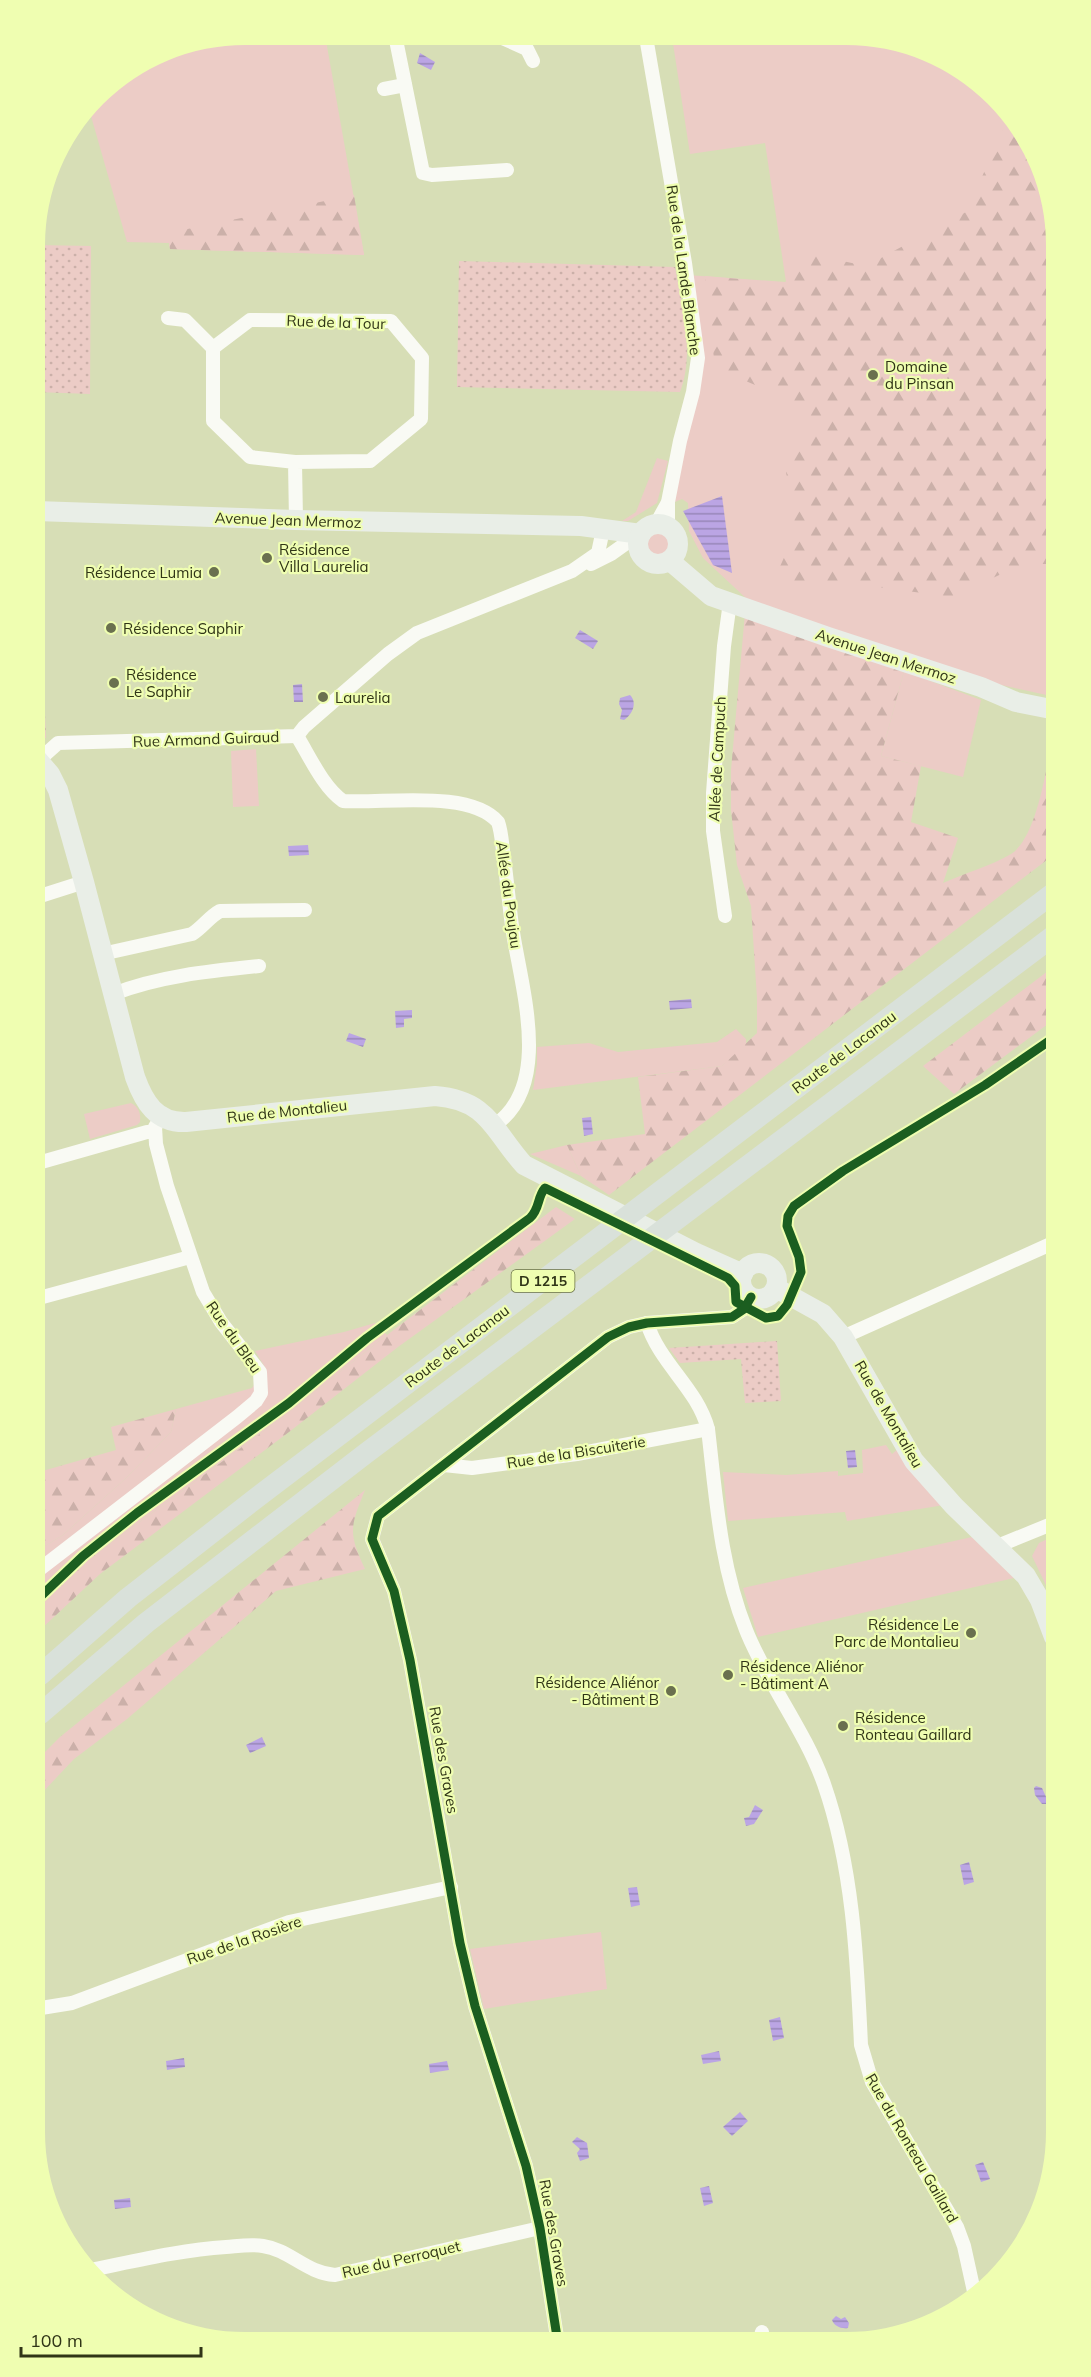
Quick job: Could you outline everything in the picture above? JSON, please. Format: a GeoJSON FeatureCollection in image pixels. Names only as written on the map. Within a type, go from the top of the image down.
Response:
{"type":"FeatureCollection","features":[{"type":"Feature","properties":{"kind":"main road","name":"Route de Lacanau"},"geometry":{"type":"LineString","coordinates":[[45,1671],[128,1598],[255,1499],[1046,899]]}},
{"type":"Feature","properties":{"kind":"main road","name":"Route de Lacanau"},"geometry":{"type":"LineString","coordinates":[[45,1710],[146,1623],[365,1454],[1046,942]]}},
{"type":"Feature","properties":{"kind":"street"},"geometry":{"type":"LineString","coordinates":[[397,45],[423,173],[432,175],[507,170]]}},
{"type":"Feature","properties":{"kind":"street"},"geometry":{"type":"LineString","coordinates":[[518,45],[527,49],[533,61]]}},
{"type":"Feature","properties":{"kind":"street","name":"Rue de la Lande Blanche"},"geometry":{"type":"LineString","coordinates":[[646,535],[668,502],[680,441],[693,392],[698,358],[683,252],[647,45]]}},
{"type":"Feature","properties":{"kind":"street"},"geometry":{"type":"LineString","coordinates":[[384,89],[405,86]]}},
{"type":"Feature","properties":{"kind":"street"},"geometry":{"type":"LineString","coordinates":[[168,318],[186,320],[213,348]]}},
{"type":"Feature","properties":{"kind":"street","name":"Rue de la Tour"},"geometry":{"type":"LineString","coordinates":[[250,320],[391,321],[422,358],[421,419],[370,461],[295,462],[250,457],[213,421],[213,348],[250,320]]}},
{"type":"Feature","properties":{"kind":"street"},"geometry":{"type":"LineString","coordinates":[[295,462],[296,520]]}},
{"type":"Feature","properties":{"kind":"street","name":"Avenue Jean Mermoz"},"geometry":{"type":"LineString","coordinates":[[45,511],[296,520],[581,526],[646,535]]}},
{"type":"Feature","properties":{"kind":"street","name":"Avenue Jean Mermoz"},"geometry":{"type":"LineString","coordinates":[[540,525],[601,539],[646,535]]}},
{"type":"Feature","properties":{"kind":"street"},"geometry":{"type":"LineString","coordinates":[[646,535],[677,537],[674,555],[663,564],[651,563],[642,556],[646,535]]}},
{"type":"Feature","properties":{"kind":"street","name":"Rue Armand Guiraud"},"geometry":{"type":"LineString","coordinates":[[580,566],[590,565],[646,535]]}},
{"type":"Feature","properties":{"kind":"street","name":"Rue Armand Guiraud"},"geometry":{"type":"LineString","coordinates":[[45,753],[58,743],[297,736],[304,727],[388,654],[417,633],[580,566],[598,553],[601,539]]}},
{"type":"Feature","properties":{"kind":"street"},"geometry":{"type":"LineString","coordinates":[[674,555],[714,584],[726,600]]}},
{"type":"Feature","properties":{"kind":"street","name":"Avenue Jean Mermoz"},"geometry":{"type":"LineString","coordinates":[[726,600],[828,637],[981,687],[1016,702],[1046,708]]}},
{"type":"Feature","properties":{"kind":"street","name":"Allée de Campuch"},"geometry":{"type":"LineString","coordinates":[[725,916],[718,876],[712,812],[726,600]]}},
{"type":"Feature","properties":{"kind":"street","name":"Allée du Poujau"},"geometry":{"type":"LineString","coordinates":[[297,736],[329,787],[343,801],[425,800],[472,806],[484,810],[498,822],[530,1040],[526,1075],[512,1109],[495,1125]]}},
{"type":"Feature","properties":{"kind":"street"},"geometry":{"type":"LineString","coordinates":[[45,770],[58,790],[112,994],[142,1096],[158,1124],[147,1132],[45,1161]]}},
{"type":"Feature","properties":{"kind":"street"},"geometry":{"type":"LineString","coordinates":[[45,894],[84,882]]}},
{"type":"Feature","properties":{"kind":"street"},"geometry":{"type":"LineString","coordinates":[[102,954],[192,934],[200,929],[212,915],[220,911],[305,910]]}},
{"type":"Feature","properties":{"kind":"street"},"geometry":{"type":"LineString","coordinates":[[112,994],[128,988],[201,972],[259,966]]}},
{"type":"Feature","properties":{"kind":"street","name":"Rue de Montalieu"},"geometry":{"type":"LineString","coordinates":[[158,1124],[435,1096],[448,1097],[473,1106],[495,1125],[513,1154],[524,1165],[696,1253],[743,1274]]}},
{"type":"Feature","properties":{"kind":"street","name":"Rue du Bleu"},"geometry":{"type":"LineString","coordinates":[[45,1565],[237,1417],[256,1401],[261,1393],[262,1379],[257,1365],[222,1322],[203,1292],[167,1186],[158,1124]]}},
{"type":"Feature","properties":{"kind":"street"},"geometry":{"type":"LineString","coordinates":[[843,1337],[1046,1246]]}},
{"type":"Feature","properties":{"kind":"street"},"geometry":{"type":"LineString","coordinates":[[45,1296],[190,1257]]}},
{"type":"Feature","properties":{"kind":"street"},"geometry":{"type":"LineString","coordinates":[[766,1264],[771,1267],[777,1277],[776,1288],[768,1297],[757,1299],[751,1297],[743,1290],[743,1274],[750,1265],[766,1264]]}},
{"type":"Feature","properties":{"kind":"street","name":"Rue de Montalieu"},"geometry":{"type":"LineString","coordinates":[[776,1288],[823,1314],[843,1337],[920,1469],[1026,1576],[1046,1616]]}},
{"type":"Feature","properties":{"kind":"street"},"geometry":{"type":"LineString","coordinates":[[647,1323],[732,1317],[744,1309],[751,1297]]}},
{"type":"Feature","properties":{"kind":"street","name":"Rue du Ronteau Gaillard"},"geometry":{"type":"LineString","coordinates":[[647,1323],[666,1360],[695,1397],[704,1413],[708,1429],[723,1558],[745,1628],[759,1660],[824,1782],[853,1914],[861,2045],[865,2064],[872,2082],[957,2227],[964,2246],[973,2286]]}},
{"type":"Feature","properties":{"kind":"street","name":"Rue des Graves"},"geometry":{"type":"LineString","coordinates":[[556,2332],[540,2228],[526,2166],[475,2006],[460,1943],[410,1659],[393,1591],[372,1539],[378,1516],[608,1337],[647,1323]]}},
{"type":"Feature","properties":{"kind":"street","name":"Rue de la Biscuiterie"},"geometry":{"type":"LineString","coordinates":[[444,1465],[472,1468],[577,1454],[708,1429]]}},
{"type":"Feature","properties":{"kind":"street"},"geometry":{"type":"LineString","coordinates":[[996,1547],[1046,1525]]}},
{"type":"Feature","properties":{"kind":"street","name":"Rue de la Rosière"},"geometry":{"type":"LineString","coordinates":[[45,2007],[72,2003],[289,1922],[451,1887]]}},
{"type":"Feature","properties":{"kind":"street","name":"Rue du Perroquet"},"geometry":{"type":"LineString","coordinates":[[99,2268],[194,2249],[248,2245],[266,2246],[321,2274],[335,2275],[540,2228]]}},
{"type":"Feature","properties":{"kind":"green space"},"geometry":{"type":"Polygon","coordinates":[[[245,45],[327,45],[364,255],[170,249],[169,243],[127,242],[91,117],[104,104],[123,86],[145,72],[169,60],[206,49],[245,45]]]}},
{"type":"Feature","properties":{"kind":"green space","name":"Domaine du Pinsan"},"geometry":{"type":"Polygon","coordinates":[[[673,45],[846,45],[885,49],[934,66],[957,79],[996,113],[1012,134],[1025,157],[1039,193],[1046,245],[1046,695],[997,684],[749,601],[703,558],[689,531],[688,503],[682,499],[675,502],[693,392],[687,275],[786,282],[765,143],[690,154],[673,45]]]}},
{"type":"Feature","properties":{"kind":"green space"},"geometry":{"type":"Polygon","coordinates":[[[1005,125],[1025,157],[1035,181],[1044,219],[1046,245],[1046,564],[1023,564],[952,597],[862,585],[773,582],[796,531],[786,472],[809,427],[795,402],[715,368],[705,276],[785,283],[800,252],[866,266],[966,212],[1005,125]]]}},
{"type":"Feature","properties":{"kind":"green space"},"geometry":{"type":"Polygon","coordinates":[[[354,195],[364,255],[170,249],[168,233],[354,195]]]}},
{"type":"Feature","properties":{"kind":"green space"},"geometry":{"type":"Polygon","coordinates":[[[45,245],[91,246],[90,394],[45,392],[45,245]]]}},
{"type":"Feature","properties":{"kind":"green space"},"geometry":{"type":"Polygon","coordinates":[[[459,261],[675,267],[684,313],[687,346],[687,362],[680,392],[457,387],[459,261]]]}},
{"type":"Feature","properties":{"kind":"green space"},"geometry":{"type":"Polygon","coordinates":[[[657,458],[668,461],[657,503],[628,521],[622,521],[636,512],[657,458]]]}},
{"type":"Feature","properties":{"kind":"green space"},"geometry":{"type":"Polygon","coordinates":[[[658,531],[667,534],[670,543],[667,552],[658,555],[649,552],[646,543],[649,534],[658,531]]]}},
{"type":"Feature","properties":{"kind":"green space"},"geometry":{"type":"Polygon","coordinates":[[[745,613],[904,671],[881,756],[921,766],[911,822],[958,838],[943,883],[1003,858],[1020,846],[1033,820],[1046,770],[1046,861],[609,1195],[581,1176],[567,1145],[645,1134],[638,1077],[722,1066],[757,1033],[751,906],[737,865],[731,810],[731,770],[745,613]]]}},
{"type":"Feature","properties":{"kind":"green space"},"geometry":{"type":"Polygon","coordinates":[[[904,671],[981,700],[963,777],[881,756],[904,671]]]}},
{"type":"Feature","properties":{"kind":"green space"},"geometry":{"type":"Polygon","coordinates":[[[256,749],[259,806],[233,807],[231,751],[256,749]]]}},
{"type":"Feature","properties":{"kind":"green space"},"geometry":{"type":"Polygon","coordinates":[[[1046,973],[1046,1025],[954,1094],[923,1066],[1046,973]]]}},
{"type":"Feature","properties":{"kind":"green space"},"geometry":{"type":"Polygon","coordinates":[[[736,1029],[746,1039],[746,1046],[722,1066],[533,1090],[537,1047],[589,1043],[618,1052],[717,1042],[736,1029]]]}},
{"type":"Feature","properties":{"kind":"green space"},"geometry":{"type":"Polygon","coordinates":[[[131,1103],[140,1114],[140,1122],[137,1125],[90,1139],[84,1114],[131,1103]]]}},
{"type":"Feature","properties":{"kind":"green space"},"geometry":{"type":"Polygon","coordinates":[[[567,1145],[581,1176],[530,1154],[567,1145]]]}},
{"type":"Feature","properties":{"kind":"green space"},"geometry":{"type":"Polygon","coordinates":[[[556,1207],[575,1219],[398,1347],[100,1574],[45,1625],[45,1599],[88,1560],[279,1420],[556,1207]]]}},
{"type":"Feature","properties":{"kind":"green space"},"geometry":{"type":"Polygon","coordinates":[[[375,1323],[387,1335],[279,1420],[88,1560],[45,1599],[45,1546],[63,1535],[126,1478],[171,1432],[176,1409],[252,1388],[266,1369],[255,1351],[375,1323]]]}},
{"type":"Feature","properties":{"kind":"green space"},"geometry":{"type":"Polygon","coordinates":[[[777,1341],[781,1401],[745,1403],[741,1359],[680,1363],[669,1348],[777,1341]]]}},
{"type":"Feature","properties":{"kind":"green space"},"geometry":{"type":"Polygon","coordinates":[[[176,1409],[171,1432],[126,1478],[63,1535],[45,1546],[45,1470],[116,1450],[111,1427],[176,1409]]]}},
{"type":"Feature","properties":{"kind":"green space"},"geometry":{"type":"Polygon","coordinates":[[[886,1445],[892,1454],[898,1449],[944,1505],[847,1521],[845,1512],[728,1521],[723,1472],[786,1475],[838,1471],[838,1476],[863,1473],[862,1450],[886,1445]]]}},
{"type":"Feature","properties":{"kind":"green space"},"geometry":{"type":"Polygon","coordinates":[[[365,1490],[356,1513],[353,1530],[356,1547],[365,1569],[276,1591],[127,1719],[74,1759],[45,1790],[45,1752],[60,1737],[365,1490]]]}},
{"type":"Feature","properties":{"kind":"green space"},"geometry":{"type":"Polygon","coordinates":[[[972,1537],[1014,1578],[758,1637],[743,1588],[972,1537]]]}},
{"type":"Feature","properties":{"kind":"green space"},"geometry":{"type":"Polygon","coordinates":[[[1046,1540],[1046,1585],[1032,1556],[1039,1543],[1046,1540]]]}},
{"type":"Feature","properties":{"kind":"green space"},"geometry":{"type":"Polygon","coordinates":[[[601,1932],[607,1989],[484,2009],[470,1949],[601,1932]]]}},
{"type":"Feature","properties":{"kind":"shaded area"},"geometry":{"type":"Polygon","coordinates":[[[420,53],[435,62],[431,70],[417,63],[420,53]]]}},
{"type":"Feature","properties":{"kind":"shaded area"},"geometry":{"type":"Polygon","coordinates":[[[722,496],[732,573],[713,565],[683,511],[722,496]]]}},
{"type":"Feature","properties":{"kind":"shaded area"},"geometry":{"type":"Polygon","coordinates":[[[580,630],[598,641],[593,649],[575,638],[580,630]]]}},
{"type":"Feature","properties":{"kind":"shaded area"},"geometry":{"type":"Polygon","coordinates":[[[302,684],[303,702],[294,702],[293,685],[302,684]]]}},
{"type":"Feature","properties":{"kind":"shaded area"},"geometry":{"type":"Polygon","coordinates":[[[630,695],[634,702],[632,712],[624,720],[620,719],[622,710],[619,704],[620,698],[630,695]]]}},
{"type":"Feature","properties":{"kind":"shaded area"},"geometry":{"type":"Polygon","coordinates":[[[308,845],[309,855],[289,856],[288,846],[308,845]]]}},
{"type":"Feature","properties":{"kind":"shaded area"},"geometry":{"type":"Polygon","coordinates":[[[691,999],[692,1008],[670,1010],[669,1001],[691,999]]]}},
{"type":"Feature","properties":{"kind":"shaded area"},"geometry":{"type":"Polygon","coordinates":[[[412,1010],[412,1018],[404,1019],[404,1027],[396,1028],[395,1011],[412,1010]]]}},
{"type":"Feature","properties":{"kind":"shaded area"},"geometry":{"type":"Polygon","coordinates":[[[349,1033],[366,1039],[363,1047],[346,1041],[349,1033]]]}},
{"type":"Feature","properties":{"kind":"shaded area"},"geometry":{"type":"Polygon","coordinates":[[[591,1117],[593,1134],[584,1136],[582,1118],[591,1117]]]}},
{"type":"Feature","properties":{"kind":"shaded area"},"geometry":{"type":"Polygon","coordinates":[[[855,1450],[857,1467],[848,1468],[846,1451],[855,1450]]]}},
{"type":"Feature","properties":{"kind":"shaded area"},"geometry":{"type":"Polygon","coordinates":[[[262,1737],[266,1746],[250,1753],[246,1745],[262,1737]]]}},
{"type":"Feature","properties":{"kind":"shaded area"},"geometry":{"type":"Polygon","coordinates":[[[1036,1786],[1042,1788],[1046,1804],[1042,1804],[1035,1795],[1036,1786]]]}},
{"type":"Feature","properties":{"kind":"shaded area"},"geometry":{"type":"Polygon","coordinates":[[[755,1805],[763,1810],[754,1824],[746,1826],[744,1818],[749,1817],[755,1805]]]}},
{"type":"Feature","properties":{"kind":"shaded area"},"geometry":{"type":"Polygon","coordinates":[[[969,1862],[974,1882],[964,1885],[960,1865],[969,1862]]]}},
{"type":"Feature","properties":{"kind":"shaded area"},"geometry":{"type":"Polygon","coordinates":[[[637,1887],[640,1905],[631,1907],[628,1888],[637,1887]]]}},
{"type":"Feature","properties":{"kind":"shaded area"},"geometry":{"type":"Polygon","coordinates":[[[780,2017],[784,2038],[773,2041],[769,2020],[780,2017]]]}},
{"type":"Feature","properties":{"kind":"shaded area"},"geometry":{"type":"Polygon","coordinates":[[[719,2051],[721,2061],[703,2064],[701,2055],[719,2051]]]}},
{"type":"Feature","properties":{"kind":"shaded area"},"geometry":{"type":"Polygon","coordinates":[[[184,2058],[185,2067],[167,2070],[166,2061],[184,2058]]]}},
{"type":"Feature","properties":{"kind":"shaded area"},"geometry":{"type":"Polygon","coordinates":[[[447,2061],[449,2070],[430,2073],[429,2064],[447,2061]]]}},
{"type":"Feature","properties":{"kind":"shaded area"},"geometry":{"type":"Polygon","coordinates":[[[740,2112],[748,2121],[732,2136],[723,2127],[740,2112]]]}},
{"type":"Feature","properties":{"kind":"shaded area"},"geometry":{"type":"Polygon","coordinates":[[[577,2137],[587,2143],[589,2158],[580,2161],[577,2153],[580,2149],[572,2142],[577,2137]]]}},
{"type":"Feature","properties":{"kind":"shaded area"},"geometry":{"type":"Polygon","coordinates":[[[983,2162],[990,2179],[981,2182],[975,2165],[983,2162]]]}},
{"type":"Feature","properties":{"kind":"shaded area"},"geometry":{"type":"Polygon","coordinates":[[[709,2186],[713,2203],[704,2206],[700,2188],[709,2186]]]}},
{"type":"Feature","properties":{"kind":"shaded area"},"geometry":{"type":"Polygon","coordinates":[[[130,2198],[131,2207],[115,2209],[114,2200],[130,2198]]]}},
{"type":"Feature","properties":{"kind":"shaded area"},"geometry":{"type":"Polygon","coordinates":[[[836,2316],[841,2319],[845,2317],[849,2323],[848,2328],[834,2324],[832,2320],[836,2316]]]}},
{"type":"Feature","properties":{"kind":"cycle path"},"geometry":{"type":"LineString","coordinates":[[45,1592],[83,1556],[137,1513],[289,1403],[367,1338],[530,1218],[545,1188],[728,1278],[735,1286],[736,1302],[766,1318],[778,1316],[787,1305],[801,1272],[799,1257],[787,1226],[788,1216],[794,1206],[843,1171],[985,1085],[1046,1043]]}},
{"type":"Feature","properties":{"kind":"cycle path"},"geometry":{"type":"LineString","coordinates":[[556,2332],[540,2228],[526,2166],[475,2006],[460,1943],[410,1660],[394,1591],[372,1539],[378,1516],[608,1337],[629,1327],[647,1323],[732,1317],[744,1309],[751,1297]]}},
{"type":"Feature","properties":{"kind":"place","name":"Domaine du Pinsan"},"geometry":{"type":"Point","coordinates":[873,375]}},
{"type":"Feature","properties":{"kind":"place","name":"Résidence Villa Laurelia"},"geometry":{"type":"Point","coordinates":[267,558]}},
{"type":"Feature","properties":{"kind":"place","name":"Résidence Lumia"},"geometry":{"type":"Point","coordinates":[214,572]}},
{"type":"Feature","properties":{"kind":"place","name":"Résidence Saphir"},"geometry":{"type":"Point","coordinates":[111,628]}},
{"type":"Feature","properties":{"kind":"place","name":"Résidence Le Saphir"},"geometry":{"type":"Point","coordinates":[114,683]}},
{"type":"Feature","properties":{"kind":"place","name":"Laurelia"},"geometry":{"type":"Point","coordinates":[323,697]}},
{"type":"Feature","properties":{"kind":"place","name":"Résidence Le Parc de Montalieu"},"geometry":{"type":"Point","coordinates":[971,1633]}},
{"type":"Feature","properties":{"kind":"place","name":"Résidence Aliénor - Bâtiment A"},"geometry":{"type":"Point","coordinates":[728,1675]}},
{"type":"Feature","properties":{"kind":"place","name":"Résidence Aliénor - Bâtiment B"},"geometry":{"type":"Point","coordinates":[671,1691]}},
{"type":"Feature","properties":{"kind":"place","name":"Résidence Ronteau Gaillard"},"geometry":{"type":"Point","coordinates":[843,1726]}}]}
